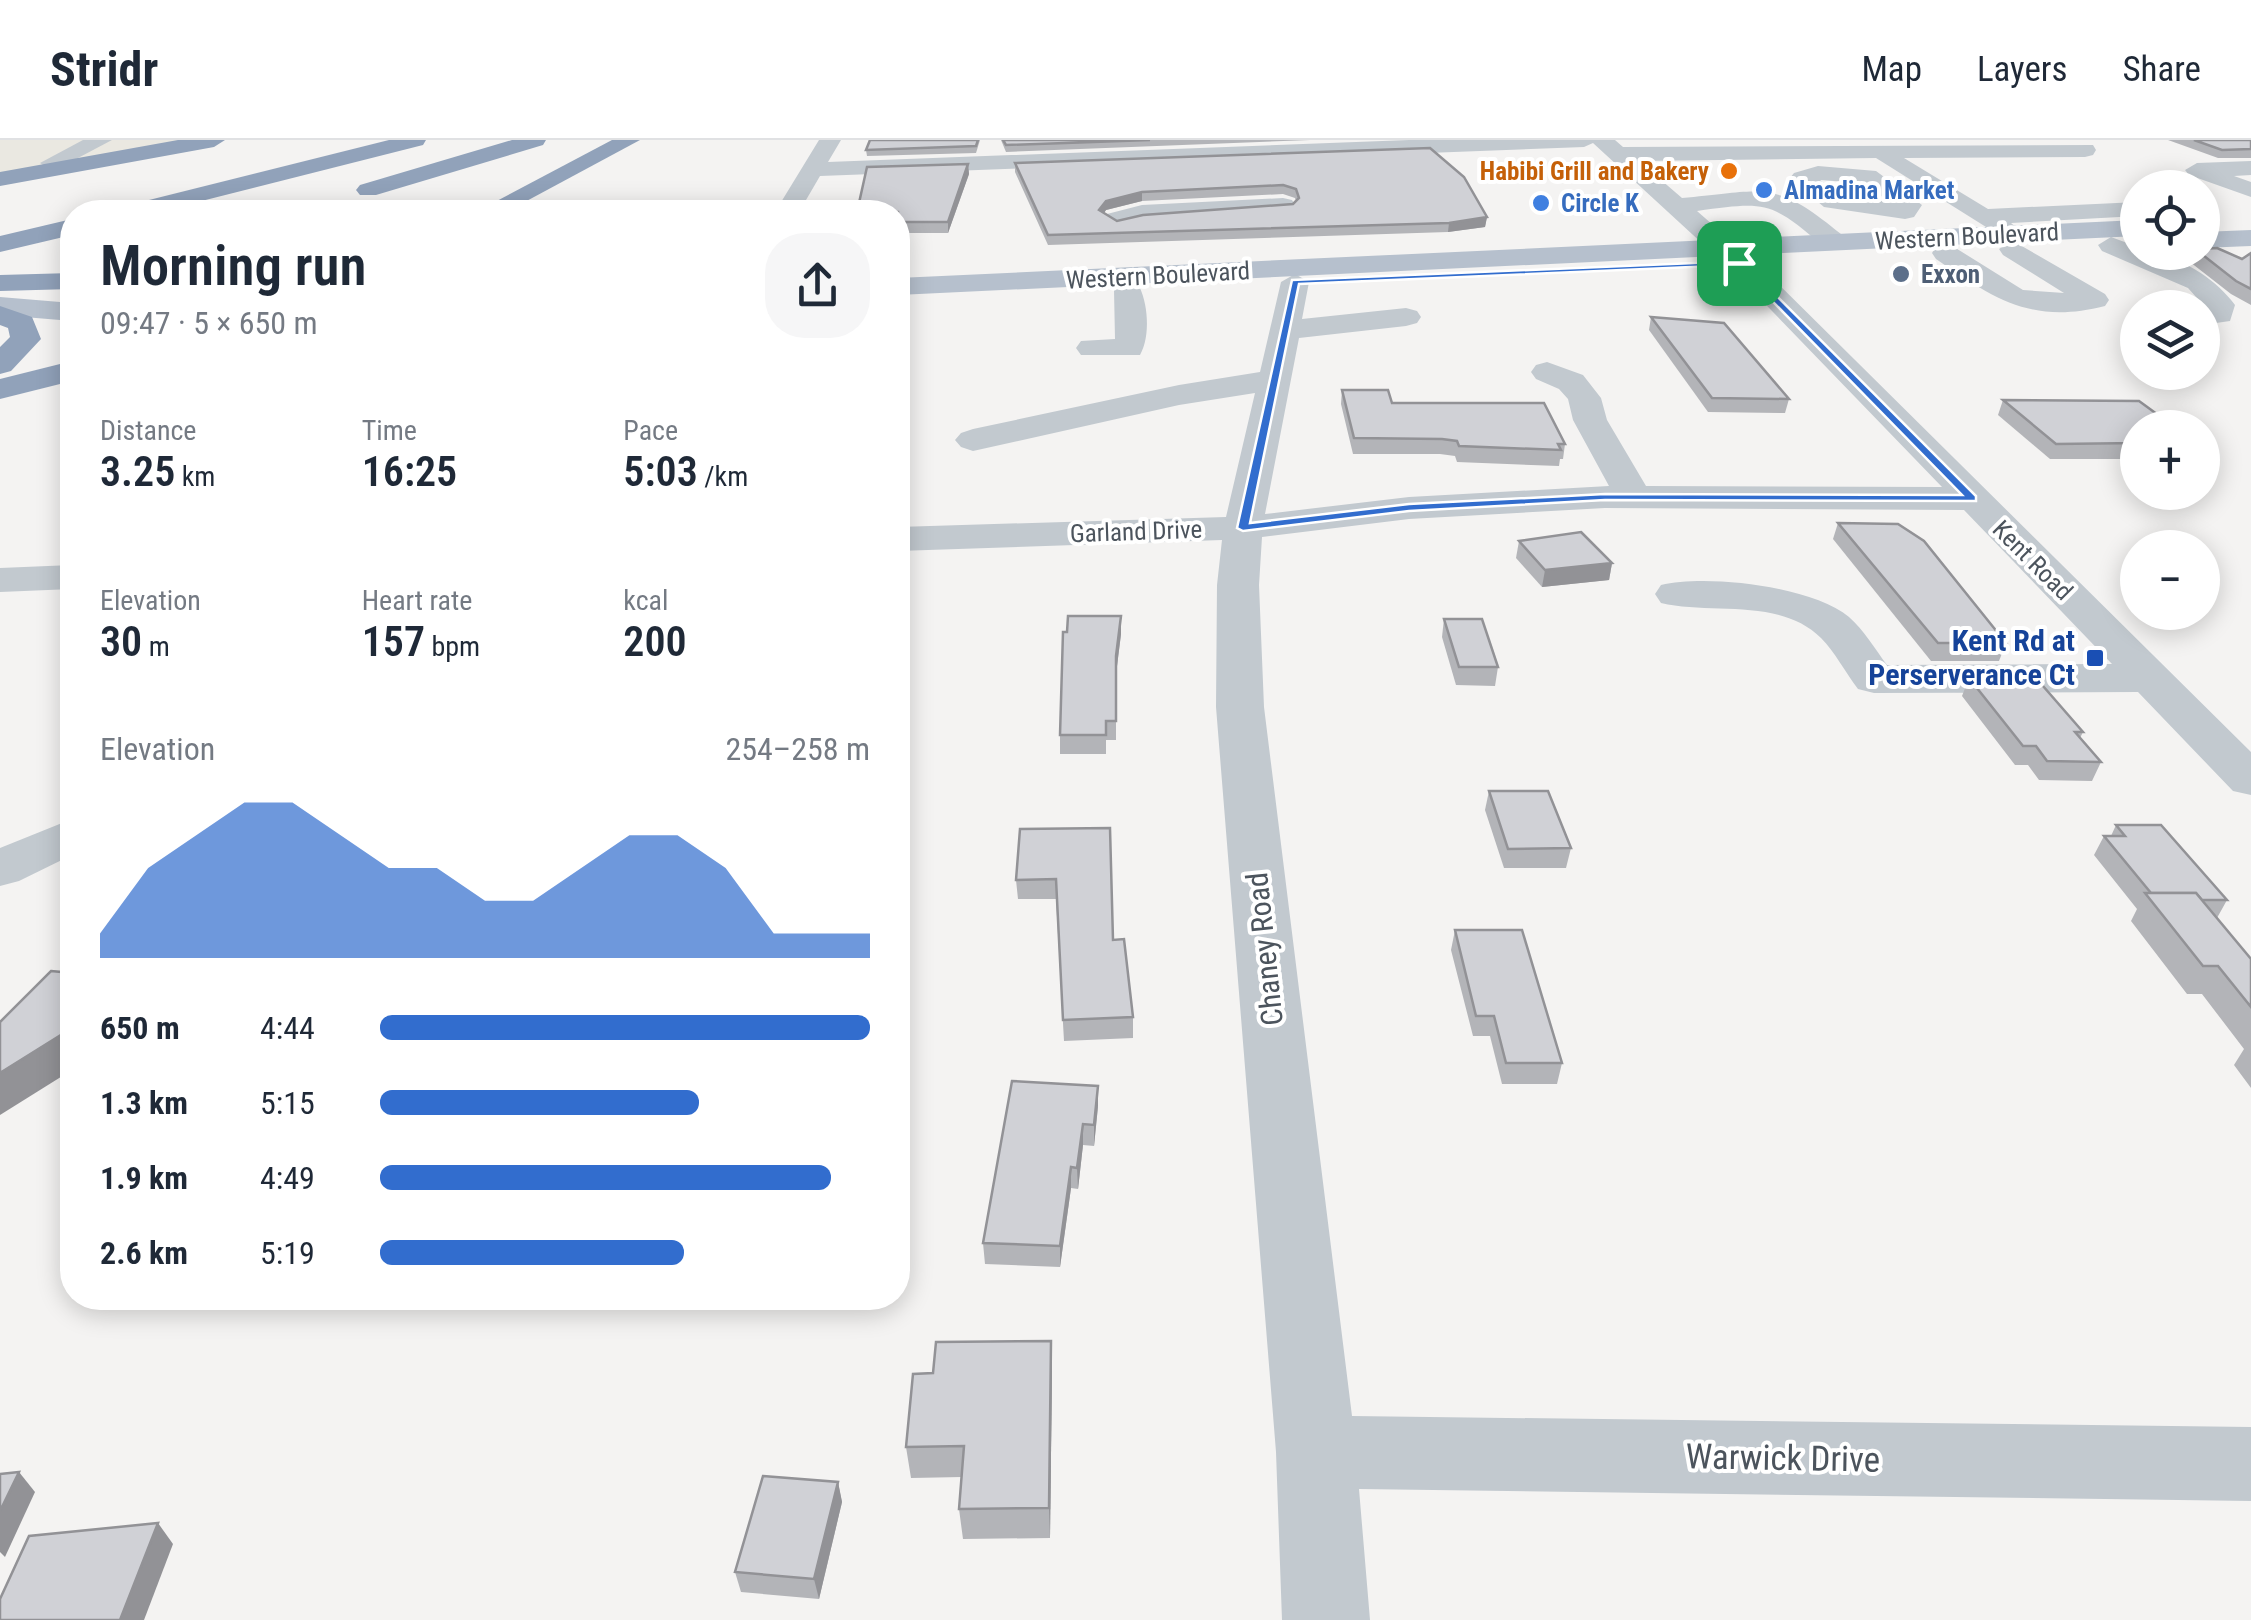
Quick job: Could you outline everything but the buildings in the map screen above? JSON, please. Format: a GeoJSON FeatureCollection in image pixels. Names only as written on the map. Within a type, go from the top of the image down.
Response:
{"type":"FeatureCollection","features":[{"type":"Feature","properties":{"kind":"highway"},"geometry":{"type":"LineString","coordinates":[[0,179],[214,140]]}},
{"type":"Feature","properties":{"kind":"highway"},"geometry":{"type":"LineString","coordinates":[[178,200],[416,140]]}},
{"type":"Feature","properties":{"kind":"highway"},"geometry":{"type":"LineString","coordinates":[[353,194],[535,140]]}},
{"type":"Feature","properties":{"kind":"highway"},"geometry":{"type":"LineString","coordinates":[[512,200],[630,140]]}},
{"type":"Feature","properties":{"kind":"highway"},"geometry":{"type":"LineString","coordinates":[[0,244],[60,230]]}},
{"type":"Feature","properties":{"kind":"highway"},"geometry":{"type":"LineString","coordinates":[[0,284],[60,268]]}},
{"type":"Feature","properties":{"kind":"highway"},"geometry":{"type":"LineString","coordinates":[[0,284],[60,282]]}},
{"type":"Feature","properties":{"kind":"highway"},"geometry":{"type":"LineString","coordinates":[[0,314],[20,323],[26,339],[0,364]]}},
{"type":"Feature","properties":{"kind":"highway"},"geometry":{"type":"LineString","coordinates":[[0,389],[60,374]]}},
{"type":"Feature","properties":{"kind":"main road","name":"Western Boulevard"},"geometry":{"type":"LineString","coordinates":[[1675,202],[1834,242],[2120,244]]}},
{"type":"Feature","properties":{"kind":"main road","name":"Western Boulevard"},"geometry":{"type":"LineString","coordinates":[[910,284],[1282,234],[1675,202],[1945,252],[2120,230]]}},
{"type":"Feature","properties":{"kind":"main road"},"geometry":{"type":"LineString","coordinates":[[2220,224],[2244,236]]}},
{"type":"Feature","properties":{"kind":"main road","name":"Western Boulevard"},"geometry":{"type":"LineString","coordinates":[[910,299],[1128,290],[1282,234]]}},
{"type":"Feature","properties":{"kind":"main road"},"geometry":{"type":"LineString","coordinates":[[0,284],[60,290]]}},
{"type":"Feature","properties":{"kind":"main road"},"geometry":{"type":"LineString","coordinates":[[0,306],[60,311]]}},
{"type":"Feature","properties":{"kind":"street"},"geometry":{"type":"LineString","coordinates":[[51,162],[102,140]]}},
{"type":"Feature","properties":{"kind":"street"},"geometry":{"type":"LineString","coordinates":[[795,200],[830,140]]}},
{"type":"Feature","properties":{"kind":"street"},"geometry":{"type":"LineString","coordinates":[[814,168],[1282,234],[1584,140]]}},
{"type":"Feature","properties":{"kind":"street"},"geometry":{"type":"LineString","coordinates":[[1834,242],[1812,224],[1758,226],[1675,202],[1662,146],[1876,151],[2085,149]]}},
{"type":"Feature","properties":{"kind":"street"},"geometry":{"type":"LineString","coordinates":[[1876,151],[1983,216],[2012,242],[2095,300],[2120,308]]}},
{"type":"Feature","properties":{"kind":"street"},"geometry":{"type":"LineString","coordinates":[[1934,186],[1985,182],[1939,151]]}},
{"type":"Feature","properties":{"kind":"street"},"geometry":{"type":"LineString","coordinates":[[2251,168],[2196,170],[2251,190]]}},
{"type":"Feature","properties":{"kind":"street"},"geometry":{"type":"LineString","coordinates":[[1848,173],[1872,178],[1910,205],[1905,212],[1826,199],[1802,178],[1807,174],[1848,173]]}},
{"type":"Feature","properties":{"kind":"street","name":"Kent Road"},"geometry":{"type":"LineString","coordinates":[[1675,202],[2150,678],[2244,767]]}},
{"type":"Feature","properties":{"kind":"street"},"geometry":{"type":"LineString","coordinates":[[1983,216],[2120,210]]}},
{"type":"Feature","properties":{"kind":"street"},"geometry":{"type":"LineString","coordinates":[[1116,219],[1142,213],[1282,234],[1406,317]]}},
{"type":"Feature","properties":{"kind":"street"},"geometry":{"type":"LineString","coordinates":[[972,440],[1212,388],[1282,234]]}},
{"type":"Feature","properties":{"kind":"street","name":"Chaney Road"},"geometry":{"type":"LineString","coordinates":[[1282,234],[1238,584],[1240,707],[1316,1452],[1326,1620]]}},
{"type":"Feature","properties":{"kind":"street"},"geometry":{"type":"LineString","coordinates":[[1945,252],[1971,274],[2020,302],[2095,300]]}},
{"type":"Feature","properties":{"kind":"street"},"geometry":{"type":"LineString","coordinates":[[2175,270],[2206,290]]}},
{"type":"Feature","properties":{"kind":"street"},"geometry":{"type":"LineString","coordinates":[[2209,270],[2244,289]]}},
{"type":"Feature","properties":{"kind":"street"},"geometry":{"type":"LineString","coordinates":[[1092,348],[1129,348],[1132,324],[1128,290]]}},
{"type":"Feature","properties":{"kind":"street"},"geometry":{"type":"LineString","coordinates":[[1547,372],[1570,382],[1584,398],[1590,420],[1634,497]]}},
{"type":"Feature","properties":{"kind":"street","name":"Garland Drive"},"geometry":{"type":"LineString","coordinates":[[910,539],[1243,528],[1409,508],[1634,497],[1972,499]]}},
{"type":"Feature","properties":{"kind":"street"},"geometry":{"type":"LineString","coordinates":[[0,580],[60,578]]}},
{"type":"Feature","properties":{"kind":"street"},"geometry":{"type":"LineString","coordinates":[[1676,594],[1734,594],[1783,604],[1830,623],[1874,679],[2150,678]]}},
{"type":"Feature","properties":{"kind":"street"},"geometry":{"type":"LineString","coordinates":[[0,869],[60,842]]}},
{"type":"Feature","properties":{"kind":"street","name":"Warwick Drive"},"geometry":{"type":"LineString","coordinates":[[1316,1452],[2251,1464]]}},
{"type":"Feature","properties":{"kind":"shaded area"},"geometry":{"type":"Polygon","coordinates":[[[0,140],[195,140],[0,175],[0,140]]]}},
{"type":"Feature","properties":{"kind":"place","name":"Habibi Grill and Bakery"},"geometry":{"type":"Point","coordinates":[1729,171]}},
{"type":"Feature","properties":{"kind":"place","name":"Almadina Market"},"geometry":{"type":"Point","coordinates":[1764,190]}},
{"type":"Feature","properties":{"kind":"place","name":"Circle K"},"geometry":{"type":"Point","coordinates":[1541,203]}},
{"type":"Feature","properties":{"kind":"place","name":"Exxon"},"geometry":{"type":"Point","coordinates":[1901,274]}},
{"type":"Feature","properties":{"kind":"place","name":"Kent Rd at Perserverance Ct"},"geometry":{"type":"Point","coordinates":[2095,658]}},
{"type":"Feature","properties":{"kind":"route"},"geometry":{"type":"LineString","coordinates":[[1739,263],[1972,499],[1605,497],[1409,508],[1243,528],[1295,282],[1739,263]]}}]}
